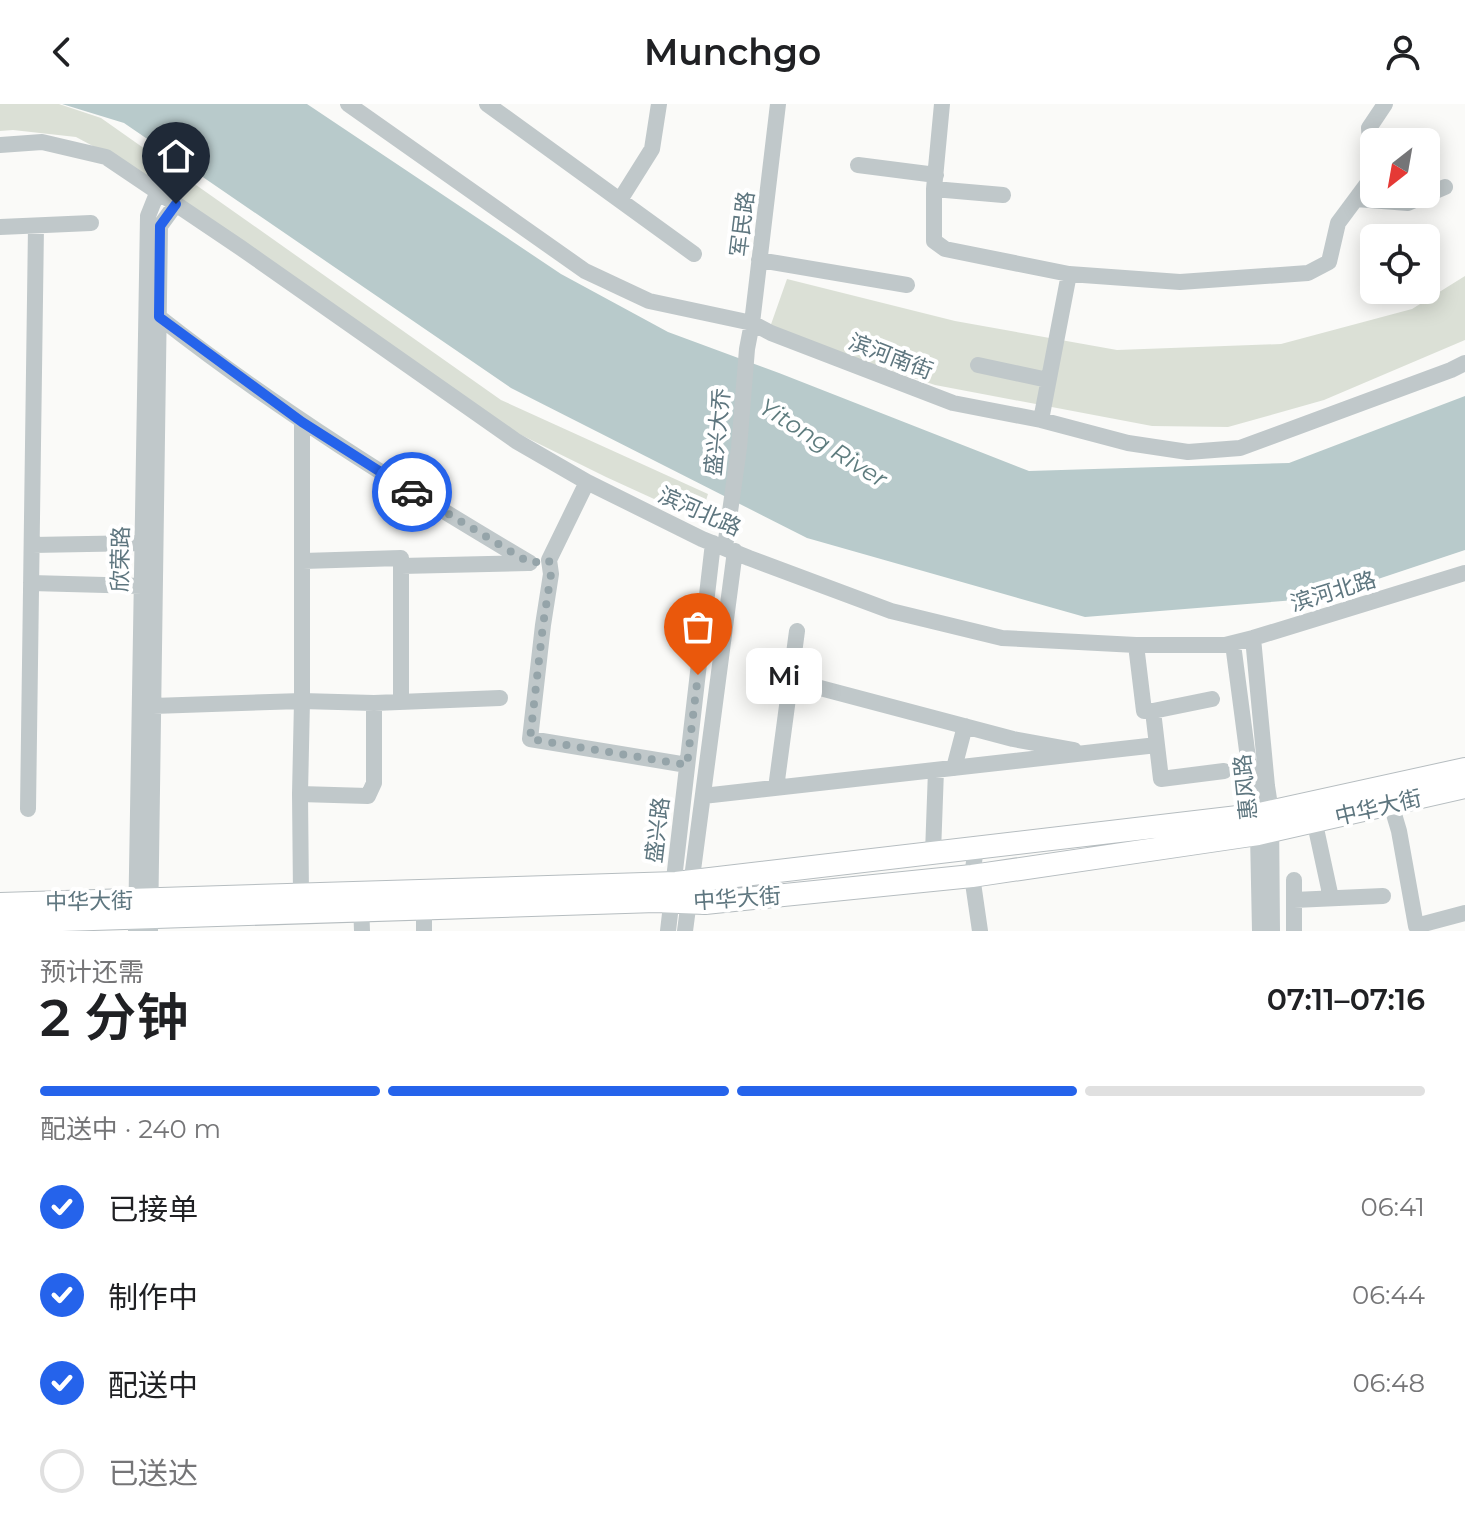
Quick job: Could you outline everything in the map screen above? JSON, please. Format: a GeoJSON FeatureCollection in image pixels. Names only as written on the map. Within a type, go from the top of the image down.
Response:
{"type":"FeatureCollection","features":[{"type":"Feature","properties":{"kind":"main road","name":"中华大街"},"geometry":{"type":"LineString","coordinates":[[1388,796],[1465,769]]}},
{"type":"Feature","properties":{"kind":"main road","name":"中华大街"},"geometry":{"type":"LineString","coordinates":[[681,892],[705,903],[972,876],[1264,823],[1388,796],[1465,787]]}},
{"type":"Feature","properties":{"kind":"main road","name":"中华大街"},"geometry":{"type":"LineString","coordinates":[[0,922],[424,910],[681,892],[933,853],[1264,823]]}},
{"type":"Feature","properties":{"kind":"main road","name":"中华大街"},"geometry":{"type":"LineString","coordinates":[[0,904],[143,916],[301,895],[361,911]]}},
{"type":"Feature","properties":{"kind":"street","name":"滨河南街"},"geometry":{"type":"LineString","coordinates":[[348,104],[585,271],[649,301],[752,323],[953,403],[1041,420],[1128,443],[1188,452],[1240,448],[1465,363]]}},
{"type":"Feature","properties":{"kind":"street"},"geometry":{"type":"LineString","coordinates":[[487,104],[694,254]]}},
{"type":"Feature","properties":{"kind":"street"},"geometry":{"type":"LineString","coordinates":[[620,200],[652,149],[659,104]]}},
{"type":"Feature","properties":{"kind":"street","name":"军民路"},"geometry":{"type":"LineString","coordinates":[[747,349],[778,104]]}},
{"type":"Feature","properties":{"kind":"street"},"geometry":{"type":"LineString","coordinates":[[942,104],[935,182],[934,241],[945,249],[1069,274],[1180,282],[1308,273],[1329,262],[1338,223],[1372,173],[1369,128],[1385,104]]}},
{"type":"Feature","properties":{"kind":"street","name":"滨河北路"},"geometry":{"type":"LineString","coordinates":[[0,145],[42,142],[106,157],[503,433],[587,482],[724,547],[891,611],[1002,638],[1136,645],[1233,644],[1465,573]]}},
{"type":"Feature","properties":{"kind":"street"},"geometry":{"type":"LineString","coordinates":[[858,165],[1003,195]]}},
{"type":"Feature","properties":{"kind":"street"},"geometry":{"type":"LineString","coordinates":[[1356,199],[1408,203],[1445,187]]}},
{"type":"Feature","properties":{"kind":"street","name":"欣荣路"},"geometry":{"type":"LineString","coordinates":[[143,916],[142,586],[148,216],[158,191]]}},
{"type":"Feature","properties":{"kind":"street","name":"欣荣路"},"geometry":{"type":"LineString","coordinates":[[143,916],[153,706],[160,226],[176,204]]}},
{"type":"Feature","properties":{"kind":"street"},"geometry":{"type":"LineString","coordinates":[[0,227],[91,223]]}},
{"type":"Feature","properties":{"kind":"street"},"geometry":{"type":"LineString","coordinates":[[28,809],[36,226]]}},
{"type":"Feature","properties":{"kind":"street"},"geometry":{"type":"LineString","coordinates":[[759,260],[907,285]]}},
{"type":"Feature","properties":{"kind":"street"},"geometry":{"type":"LineString","coordinates":[[1041,420],[1069,274]]}},
{"type":"Feature","properties":{"kind":"street"},"geometry":{"type":"LineString","coordinates":[[159,317],[302,422],[530,563]]}},
{"type":"Feature","properties":{"kind":"street","name":"盛兴大乔"},"geometry":{"type":"LineString","coordinates":[[724,547],[739,448],[747,349]]}},
{"type":"Feature","properties":{"kind":"street"},"geometry":{"type":"LineString","coordinates":[[978,365],[1048,380]]}},
{"type":"Feature","properties":{"kind":"street"},"geometry":{"type":"LineString","coordinates":[[301,895],[302,422]]}},
{"type":"Feature","properties":{"kind":"street"},"geometry":{"type":"LineString","coordinates":[[587,482],[549,560],[551,574],[530,739],[687,765]]}},
{"type":"Feature","properties":{"kind":"street"},"geometry":{"type":"LineString","coordinates":[[32,545],[143,543]]}},
{"type":"Feature","properties":{"kind":"street","name":"盛兴路"},"geometry":{"type":"LineString","coordinates":[[685,931],[681,892],[687,765],[724,547]]}},
{"type":"Feature","properties":{"kind":"street","name":"盛兴路"},"geometry":{"type":"LineString","coordinates":[[668,931],[681,892],[703,796],[724,547]]}},
{"type":"Feature","properties":{"kind":"street"},"geometry":{"type":"LineString","coordinates":[[303,561],[401,558],[401,702]]}},
{"type":"Feature","properties":{"kind":"street"},"geometry":{"type":"LineString","coordinates":[[401,566],[549,560]]}},
{"type":"Feature","properties":{"kind":"street"},"geometry":{"type":"LineString","coordinates":[[31,583],[142,586]]}},
{"type":"Feature","properties":{"kind":"street"},"geometry":{"type":"LineString","coordinates":[[776,788],[797,631]]}},
{"type":"Feature","properties":{"kind":"street","name":"惠风路"},"geometry":{"type":"LineString","coordinates":[[1253,638],[1267,786],[1264,823],[1272,931]]}},
{"type":"Feature","properties":{"kind":"street"},"geometry":{"type":"LineString","coordinates":[[1233,644],[1264,823],[1260,931]]}},
{"type":"Feature","properties":{"kind":"street"},"geometry":{"type":"LineString","coordinates":[[1136,645],[1144,711],[1212,699]]}},
{"type":"Feature","properties":{"kind":"street"},"geometry":{"type":"LineString","coordinates":[[790,680],[1013,739],[1091,753]]}},
{"type":"Feature","properties":{"kind":"street"},"geometry":{"type":"LineString","coordinates":[[153,706],[500,698]]}},
{"type":"Feature","properties":{"kind":"street"},"geometry":{"type":"LineString","coordinates":[[300,794],[368,796],[374,783],[374,703]]}},
{"type":"Feature","properties":{"kind":"street"},"geometry":{"type":"LineString","coordinates":[[1153,711],[1161,779],[1224,771]]}},
{"type":"Feature","properties":{"kind":"street"},"geometry":{"type":"LineString","coordinates":[[954,768],[965,726]]}},
{"type":"Feature","properties":{"kind":"street"},"geometry":{"type":"LineString","coordinates":[[703,796],[1157,745]]}},
{"type":"Feature","properties":{"kind":"street"},"geometry":{"type":"LineString","coordinates":[[933,853],[936,770]]}},
{"type":"Feature","properties":{"kind":"street"},"geometry":{"type":"LineString","coordinates":[[1388,796],[1399,831],[1415,929],[1465,913]]}},
{"type":"Feature","properties":{"kind":"street"},"geometry":{"type":"LineString","coordinates":[[1313,812],[1331,898]]}},
{"type":"Feature","properties":{"kind":"street"},"geometry":{"type":"LineString","coordinates":[[976,848],[972,876],[980,931]]}},
{"type":"Feature","properties":{"kind":"street"},"geometry":{"type":"LineString","coordinates":[[1294,880],[1294,931]]}},
{"type":"Feature","properties":{"kind":"street"},"geometry":{"type":"LineString","coordinates":[[1294,900],[1383,896]]}},
{"type":"Feature","properties":{"kind":"shaded area"},"geometry":{"type":"Polygon","coordinates":[[[0,104],[59,104],[101,118],[501,400],[708,494],[700,520],[505,427],[119,160],[76,137],[0,131],[0,104]]]}},
{"type":"Feature","properties":{"kind":"shaded area"},"geometry":{"type":"Polygon","coordinates":[[[1465,276],[1465,340],[1324,400],[1228,427],[1152,426],[935,385],[769,330],[787,279],[955,321],[1117,350],[1281,344],[1412,309],[1420,304],[1440,304],[1440,292],[1465,276]]]}},
{"type":"Feature","properties":{"kind":"water","name":"Yitong River"},"geometry":{"type":"Polygon","coordinates":[[[62,104],[307,104],[561,274],[668,332],[1029,471],[1289,463],[1465,396],[1465,550],[1321,598],[1085,617],[807,538],[511,388],[124,123],[62,104]]]}},
{"type":"Feature","properties":{"kind":"way so far"},"geometry":{"type":"LineString","coordinates":[[412,492],[530,563],[549,560],[551,574],[530,739],[687,765],[698,675]]}},
{"type":"Feature","properties":{"kind":"place","name":"Mi"},"geometry":{"type":"Point","coordinates":[698,675]}},
{"type":"Feature","properties":{"kind":"route"},"geometry":{"type":"LineString","coordinates":[[176,204],[160,226],[159,317],[302,422],[412,492]]}}]}
